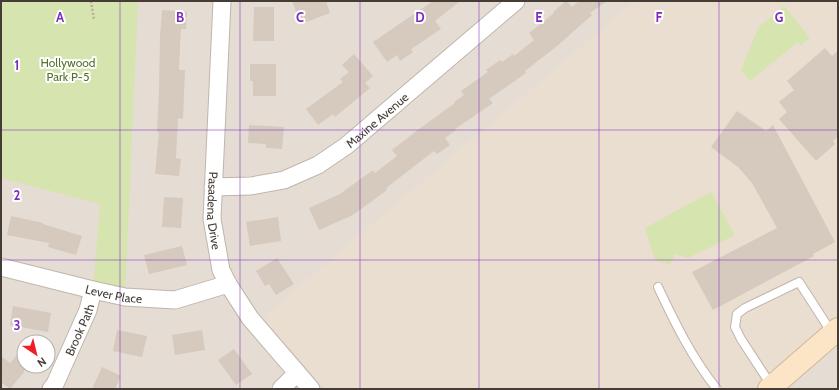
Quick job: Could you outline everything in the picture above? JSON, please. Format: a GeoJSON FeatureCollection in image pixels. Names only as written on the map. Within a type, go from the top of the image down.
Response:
{"type":"FeatureCollection","features":[{"type":"Feature","properties":{"kind":"street","name":"Pasadena Drive"},"geometry":{"type":"LineString","coordinates":[[222,1],[212,219],[221,270],[228,284],[250,318],[311,389]]}},
{"type":"Feature","properties":{"kind":"street","name":"Maxine Avenue"},"geometry":{"type":"LineString","coordinates":[[213,187],[251,186],[284,180],[318,166],[346,146],[516,1]]}},
{"type":"Feature","properties":{"kind":"street","name":"Lever Place"},"geometry":{"type":"LineString","coordinates":[[1,267],[125,297],[175,300],[228,284]]}},
{"type":"Feature","properties":{"kind":"street","name":"Brook Path"},"geometry":{"type":"LineString","coordinates":[[51,389],[55,384],[88,310],[93,290]]}},
{"type":"Feature","properties":{"kind":"street"},"geometry":{"type":"LineString","coordinates":[[770,388],[832,334]]}},
{"type":"Feature","properties":{"kind":"street"},"geometry":{"type":"LineString","coordinates":[[281,389],[297,373]]}},
{"type":"Feature","properties":{"kind":"lane"},"geometry":{"type":"LineString","coordinates":[[770,388],[741,340],[735,327],[737,314],[745,308],[799,282],[832,334]]}},
{"type":"Feature","properties":{"kind":"lane"},"geometry":{"type":"LineString","coordinates":[[658,287],[672,317],[698,361],[717,389]]}},
{"type":"Feature","properties":{"kind":"path"},"geometry":{"type":"LineString","coordinates":[[91,1],[94,20]]}},
{"type":"Feature","properties":{"kind":"shaded area"},"geometry":{"type":"Polygon","coordinates":[[[1,1],[838,1],[838,389],[1,389],[1,1]]]}},
{"type":"Feature","properties":{"kind":"shaded area"},"geometry":{"type":"Polygon","coordinates":[[[635,1],[838,1],[838,316],[760,389],[326,389],[262,318],[635,1]]]}},
{"type":"Feature","properties":{"kind":"green space","name":"Hollywood Park P-5"},"geometry":{"type":"Polygon","coordinates":[[[1,1],[136,1],[138,3],[125,297],[93,290],[100,204],[1,178],[1,1]]]}},
{"type":"Feature","properties":{"kind":"green space"},"geometry":{"type":"Polygon","coordinates":[[[784,6],[810,38],[801,45],[798,42],[750,81],[741,70],[758,28],[784,6]]]}},
{"type":"Feature","properties":{"kind":"green space"},"geometry":{"type":"Polygon","coordinates":[[[711,192],[735,235],[688,258],[675,254],[670,265],[655,260],[645,228],[711,192]]]}},
{"type":"Feature","properties":{"kind":"building"},"geometry":{"type":"Polygon","coordinates":[[[292,1],[326,1],[330,13],[301,24],[292,1]]]}},
{"type":"Feature","properties":{"kind":"building"},"geometry":{"type":"Polygon","coordinates":[[[433,1],[460,1],[435,21],[441,29],[411,49],[413,52],[400,61],[397,55],[387,62],[373,42],[433,1]]]}},
{"type":"Feature","properties":{"kind":"building"},"geometry":{"type":"Polygon","coordinates":[[[566,1],[572,7],[579,1],[607,1],[590,13],[592,15],[557,46],[525,71],[526,73],[489,99],[493,103],[455,129],[456,130],[445,138],[450,145],[437,154],[434,151],[386,188],[387,190],[353,215],[319,230],[309,208],[340,194],[373,170],[375,173],[397,156],[392,150],[455,103],[454,102],[464,95],[461,91],[488,72],[486,70],[500,60],[502,62],[513,54],[514,56],[534,40],[529,33],[554,13],[553,12],[566,1]]]}},
{"type":"Feature","properties":{"kind":"building"},"geometry":{"type":"Polygon","coordinates":[[[254,7],[274,7],[274,41],[253,41],[254,7]]]}},
{"type":"Feature","properties":{"kind":"building"},"geometry":{"type":"Polygon","coordinates":[[[162,10],[187,12],[186,29],[181,29],[180,47],[179,70],[185,70],[183,119],[178,118],[176,158],[181,159],[179,176],[155,174],[159,132],[157,132],[162,10]]]}},
{"type":"Feature","properties":{"kind":"building"},"geometry":{"type":"Polygon","coordinates":[[[825,48],[832,56],[838,51],[838,136],[833,141],[835,144],[816,161],[779,119],[787,112],[779,102],[794,90],[787,81],[825,48]]]}},
{"type":"Feature","properties":{"kind":"building"},"geometry":{"type":"Polygon","coordinates":[[[354,54],[373,76],[365,83],[370,88],[335,117],[333,114],[318,125],[306,109],[343,82],[340,79],[349,72],[342,65],[354,54]]]}},
{"type":"Feature","properties":{"kind":"building"},"geometry":{"type":"Polygon","coordinates":[[[250,64],[276,64],[276,96],[253,96],[253,81],[250,81],[250,64]]]}},
{"type":"Feature","properties":{"kind":"building"},"geometry":{"type":"Polygon","coordinates":[[[737,111],[766,131],[773,125],[835,242],[813,254],[814,256],[713,310],[692,272],[777,228],[752,183],[738,167],[711,147],[737,111]]]}},
{"type":"Feature","properties":{"kind":"building"},"geometry":{"type":"Polygon","coordinates":[[[249,125],[284,127],[282,149],[266,148],[266,144],[248,143],[249,125]]]}},
{"type":"Feature","properties":{"kind":"building"},"geometry":{"type":"Polygon","coordinates":[[[164,197],[183,198],[181,228],[162,227],[164,197]]]}},
{"type":"Feature","properties":{"kind":"building"},"geometry":{"type":"Polygon","coordinates":[[[11,216],[43,223],[82,236],[76,255],[48,247],[49,243],[7,235],[11,216]]]}},
{"type":"Feature","properties":{"kind":"building"},"geometry":{"type":"Polygon","coordinates":[[[278,217],[281,241],[250,246],[246,222],[278,217]]]}},
{"type":"Feature","properties":{"kind":"building"},"geometry":{"type":"Polygon","coordinates":[[[182,246],[187,265],[149,274],[144,255],[182,246]]]}},
{"type":"Feature","properties":{"kind":"building"},"geometry":{"type":"Polygon","coordinates":[[[277,258],[294,284],[276,295],[269,284],[265,286],[256,271],[277,258]]]}},
{"type":"Feature","properties":{"kind":"building"},"geometry":{"type":"Polygon","coordinates":[[[13,306],[51,313],[48,332],[10,325],[13,306]]]}},
{"type":"Feature","properties":{"kind":"building"},"geometry":{"type":"Polygon","coordinates":[[[117,330],[147,336],[142,357],[113,351],[117,330]]]}},
{"type":"Feature","properties":{"kind":"building"},"geometry":{"type":"Polygon","coordinates":[[[202,330],[205,350],[175,355],[172,335],[202,330]]]}},
{"type":"Feature","properties":{"kind":"building"},"geometry":{"type":"Polygon","coordinates":[[[234,349],[252,374],[236,385],[218,360],[234,349]]]}},
{"type":"Feature","properties":{"kind":"building"},"geometry":{"type":"Polygon","coordinates":[[[1,356],[10,363],[16,356],[16,374],[22,374],[10,389],[1,382],[1,356]]]}},
{"type":"Feature","properties":{"kind":"building"},"geometry":{"type":"Polygon","coordinates":[[[102,367],[121,376],[115,389],[92,389],[102,367]]]}}]}
